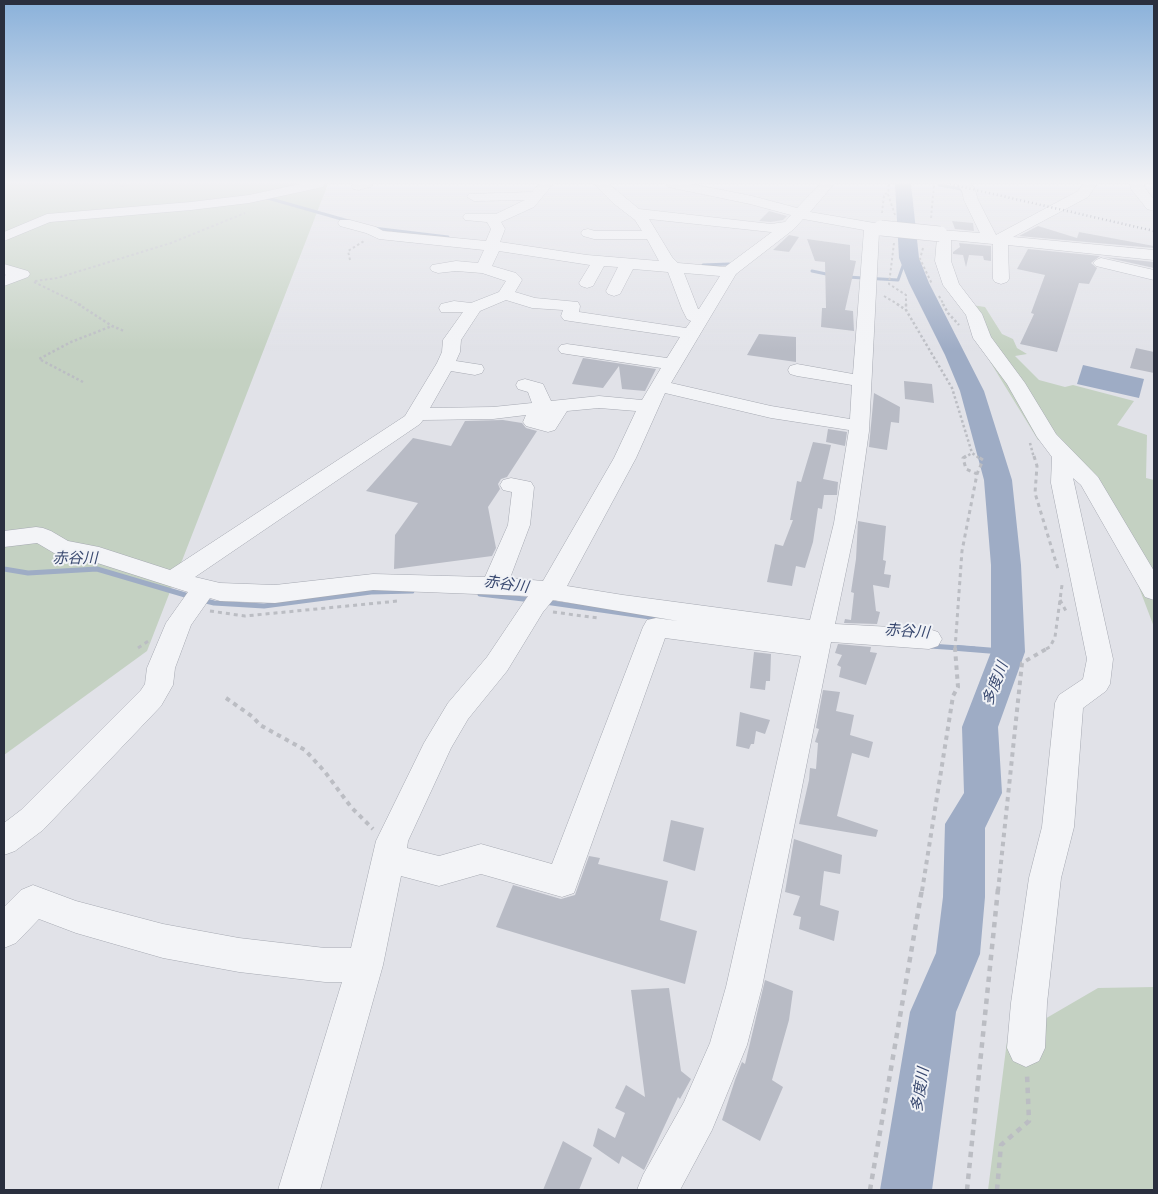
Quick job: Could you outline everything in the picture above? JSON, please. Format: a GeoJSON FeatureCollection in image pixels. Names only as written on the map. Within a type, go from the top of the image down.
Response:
{"type":"FeatureCollection","features":[{"type":"Feature","properties":{"kind":"street"},"geometry":{"type":"LineString","coordinates":[[402,240],[411,242],[494,244],[728,272],[772,240]]}},
{"type":"Feature","properties":{"kind":"street"},"geometry":{"type":"LineString","coordinates":[[483,268],[495,240]]}},
{"type":"Feature","properties":{"kind":"street"},"geometry":{"type":"LineString","coordinates":[[656,240],[670,264],[697,326]]}},
{"type":"Feature","properties":{"kind":"street"},"geometry":{"type":"LineString","coordinates":[[658,1190],[698,1116],[728,1045],[744,987],[845,524],[859,426],[866,348],[877,280],[876,240]]}},
{"type":"Feature","properties":{"kind":"street"},"geometry":{"type":"LineString","coordinates":[[942,240],[943,261],[951,285],[974,314],[982,338],[1016,382],[1048,437],[1063,456],[1090,482],[1154,590]]}},
{"type":"Feature","properties":{"kind":"street"},"geometry":{"type":"LineString","coordinates":[[985,240],[1154,255]]}},
{"type":"Feature","properties":{"kind":"street"},"geometry":{"type":"LineString","coordinates":[[997,241],[1154,275]]}},
{"type":"Feature","properties":{"kind":"street"},"geometry":{"type":"LineString","coordinates":[[997,241],[1001,279]]}},
{"type":"Feature","properties":{"kind":"street"},"geometry":{"type":"LineString","coordinates":[[494,244],[599,262],[670,264]]}},
{"type":"Feature","properties":{"kind":"street"},"geometry":{"type":"LineString","coordinates":[[587,283],[599,262]]}},
{"type":"Feature","properties":{"kind":"street"},"geometry":{"type":"LineString","coordinates":[[614,290],[628,264]]}},
{"type":"Feature","properties":{"kind":"street"},"geometry":{"type":"LineString","coordinates":[[438,268],[456,266],[483,268],[510,276],[514,280],[505,295]]}},
{"type":"Feature","properties":{"kind":"street"},"geometry":{"type":"LineString","coordinates":[[4,269],[22,274],[4,281]]}},
{"type":"Feature","properties":{"kind":"street"},"geometry":{"type":"LineString","coordinates":[[299,1190],[365,965],[390,850],[439,743],[458,711],[497,664],[540,600],[555,584],[625,458],[648,406],[672,364],[729,275],[728,272]]}},
{"type":"Feature","properties":{"kind":"street"},"geometry":{"type":"LineString","coordinates":[[173,580],[413,420],[418,414],[418,394],[445,366],[451,352],[452,340],[474,308],[480,304],[505,295],[524,299],[532,303],[572,306],[570,316],[697,326]]}},
{"type":"Feature","properties":{"kind":"street"},"geometry":{"type":"LineString","coordinates":[[447,308],[454,306],[474,308]]}},
{"type":"Feature","properties":{"kind":"street"},"geometry":{"type":"LineString","coordinates":[[567,349],[672,364]]}},
{"type":"Feature","properties":{"kind":"street"},"geometry":{"type":"LineString","coordinates":[[445,366],[475,369]]}},
{"type":"Feature","properties":{"kind":"street"},"geometry":{"type":"LineString","coordinates":[[797,370],[862,381]]}},
{"type":"Feature","properties":{"kind":"street"},"geometry":{"type":"LineString","coordinates":[[525,384],[536,388],[548,407]]}},
{"type":"Feature","properties":{"kind":"street"},"geometry":{"type":"LineString","coordinates":[[660,386],[768,418],[859,426]]}},
{"type":"Feature","properties":{"kind":"street"},"geometry":{"type":"LineString","coordinates":[[418,414],[493,413],[605,402],[648,406]]}},
{"type":"Feature","properties":{"kind":"street"},"geometry":{"type":"LineString","coordinates":[[1026,1048],[1029,1003],[1045,878],[1058,826],[1069,703],[1096,684],[1100,659],[1062,483],[1063,456]]}},
{"type":"Feature","properties":{"kind":"street"},"geometry":{"type":"LineString","coordinates":[[494,586],[519,525],[523,487],[511,485]]}},
{"type":"Feature","properties":{"kind":"street"},"geometry":{"type":"LineString","coordinates":[[4,539],[36,534],[43,536],[62,548],[91,553],[173,580],[197,597]]}},
{"type":"Feature","properties":{"kind":"street"},"geometry":{"type":"LineString","coordinates":[[4,842],[32,820],[151,698],[159,685],[161,668],[179,623],[197,597],[220,592],[275,594],[373,582],[526,587],[540,600],[622,604],[819,639]]}},
{"type":"Feature","properties":{"kind":"street"},"geometry":{"type":"LineString","coordinates":[[390,850],[439,871],[481,859],[562,882],[656,627],[819,639],[862,636],[929,639]]}},
{"type":"Feature","properties":{"kind":"street"},"geometry":{"type":"LineString","coordinates":[[4,931],[33,901],[76,916],[163,941],[239,955],[325,966],[365,965]]}},
{"type":"Feature","properties":{"kind":"path"},"geometry":{"type":"LineString","coordinates":[[124,331],[112,326],[90,310],[33,281],[57,278],[179,240]]}},
{"type":"Feature","properties":{"kind":"path"},"geometry":{"type":"LineString","coordinates":[[350,260],[348,252],[368,240]]}},
{"type":"Feature","properties":{"kind":"path"},"geometry":{"type":"LineString","coordinates":[[924,245],[920,259],[948,314],[962,328]]}},
{"type":"Feature","properties":{"kind":"path"},"geometry":{"type":"LineString","coordinates":[[870,1190],[909,975],[953,696],[958,687],[955,652],[962,551],[977,474],[983,460],[972,453],[952,388],[906,310],[877,280]]}},
{"type":"Feature","properties":{"kind":"path"},"geometry":{"type":"LineString","coordinates":[[877,280],[906,295],[906,310]]}},
{"type":"Feature","properties":{"kind":"path"},"geometry":{"type":"LineString","coordinates":[[83,382],[38,359],[71,342],[112,326]]}},
{"type":"Feature","properties":{"kind":"path"},"geometry":{"type":"LineString","coordinates":[[1030,441],[1037,466],[1035,493],[1060,574]]}},
{"type":"Feature","properties":{"kind":"path"},"geometry":{"type":"LineString","coordinates":[[972,453],[963,458],[966,469],[977,474]]}},
{"type":"Feature","properties":{"kind":"path"},"geometry":{"type":"LineString","coordinates":[[967,1190],[1019,681],[1022,663],[1050,647],[1055,637],[1062,583]]}},
{"type":"Feature","properties":{"kind":"path"},"geometry":{"type":"LineString","coordinates":[[197,597],[219,614],[245,616],[407,600]]}},
{"type":"Feature","properties":{"kind":"path"},"geometry":{"type":"LineString","coordinates":[[540,600],[601,618]]}},
{"type":"Feature","properties":{"kind":"path"},"geometry":{"type":"LineString","coordinates":[[226,698],[252,717],[260,726],[305,750],[390,850]]}},
{"type":"Feature","properties":{"kind":"path"},"geometry":{"type":"LineString","coordinates":[[997,1190],[1001,1145],[1029,1121],[1026,1048]]}},
{"type":"Feature","properties":{"kind":"green space"},"geometry":{"type":"Polygon","coordinates":[[[4,240],[306,240],[147,651],[4,755],[4,240]]]}},
{"type":"Feature","properties":{"kind":"green space"},"geometry":{"type":"Polygon","coordinates":[[[972,305],[985,307],[1002,334],[1013,339],[1017,348],[1027,354],[1015,356],[1039,380],[1065,387],[1073,385],[1134,401],[1117,425],[1147,435],[1146,478],[1154,480],[1154,627],[1099,482],[1064,445],[1038,440],[975,337],[972,305]]]}},
{"type":"Feature","properties":{"kind":"green space"},"geometry":{"type":"Polygon","coordinates":[[[1154,987],[1154,1190],[988,1190],[1007,1041],[1098,988],[1154,987]]]}},
{"type":"Feature","properties":{"kind":"water"},"geometry":{"type":"Polygon","coordinates":[[[1083,365],[1144,379],[1139,398],[1077,384],[1083,365]]]}},
{"type":"Feature","properties":{"kind":"building"},"geometry":{"type":"Polygon","coordinates":[[[784,240],[797,240],[789,252],[773,250],[784,240]]]}},
{"type":"Feature","properties":{"kind":"building"},"geometry":{"type":"Polygon","coordinates":[[[807,240],[850,245],[850,260],[856,261],[845,310],[853,311],[854,331],[821,327],[822,308],[826,308],[825,262],[815,261],[807,240]]]}},
{"type":"Feature","properties":{"kind":"building"},"geometry":{"type":"Polygon","coordinates":[[[1061,240],[1120,240],[1154,246],[1154,248],[1061,240]]]}},
{"type":"Feature","properties":{"kind":"building"},"geometry":{"type":"Polygon","coordinates":[[[959,243],[991,246],[991,261],[984,260],[983,256],[969,255],[966,267],[963,255],[953,254],[960,247],[959,243]]]}},
{"type":"Feature","properties":{"kind":"building"},"geometry":{"type":"Polygon","coordinates":[[[1028,249],[1100,256],[1091,263],[1097,268],[1089,284],[1079,283],[1057,352],[1020,344],[1034,314],[1031,313],[1045,275],[1017,269],[1028,249]]]}},
{"type":"Feature","properties":{"kind":"building"},"geometry":{"type":"Polygon","coordinates":[[[1104,257],[1154,262],[1154,268],[1104,257]]]}},
{"type":"Feature","properties":{"kind":"building"},"geometry":{"type":"Polygon","coordinates":[[[759,334],[796,337],[796,362],[747,355],[759,334]]]}},
{"type":"Feature","properties":{"kind":"building"},"geometry":{"type":"Polygon","coordinates":[[[1136,348],[1154,352],[1154,373],[1130,368],[1136,348]]]}},
{"type":"Feature","properties":{"kind":"building"},"geometry":{"type":"Polygon","coordinates":[[[583,358],[656,369],[645,391],[622,389],[619,366],[603,388],[572,384],[583,358]]]}},
{"type":"Feature","properties":{"kind":"building"},"geometry":{"type":"Polygon","coordinates":[[[904,381],[932,384],[934,403],[905,399],[904,381]]]}},
{"type":"Feature","properties":{"kind":"building"},"geometry":{"type":"Polygon","coordinates":[[[874,393],[900,407],[899,423],[891,422],[887,450],[869,447],[874,393]]]}},
{"type":"Feature","properties":{"kind":"building"},"geometry":{"type":"Polygon","coordinates":[[[503,420],[522,423],[526,428],[537,431],[507,477],[501,479],[498,484],[500,489],[488,507],[496,548],[492,556],[394,569],[395,535],[418,503],[366,491],[413,438],[451,446],[465,421],[503,420]]]}},
{"type":"Feature","properties":{"kind":"building"},"geometry":{"type":"Polygon","coordinates":[[[828,429],[847,432],[845,446],[826,442],[828,429]]]}},
{"type":"Feature","properties":{"kind":"building"},"geometry":{"type":"Polygon","coordinates":[[[813,442],[831,445],[823,479],[838,482],[837,495],[824,495],[822,509],[818,508],[813,542],[805,568],[796,566],[792,586],[767,582],[775,544],[783,546],[793,520],[790,520],[797,481],[801,482],[813,442]]]}},
{"type":"Feature","properties":{"kind":"building"},"geometry":{"type":"Polygon","coordinates":[[[858,521],[886,526],[883,560],[886,561],[884,574],[891,575],[889,588],[873,585],[876,611],[880,612],[877,624],[844,623],[845,619],[851,620],[854,593],[851,592],[856,559],[858,521]]]}},
{"type":"Feature","properties":{"kind":"building"},"geometry":{"type":"Polygon","coordinates":[[[838,644],[871,647],[870,652],[877,653],[866,685],[839,677],[841,667],[837,665],[842,655],[835,653],[838,644]]]}},
{"type":"Feature","properties":{"kind":"building"},"geometry":{"type":"Polygon","coordinates":[[[754,652],[771,654],[770,681],[766,681],[765,690],[750,688],[754,652]]]}},
{"type":"Feature","properties":{"kind":"building"},"geometry":{"type":"Polygon","coordinates":[[[823,690],[840,692],[836,711],[854,715],[850,735],[873,742],[869,758],[852,753],[837,816],[878,830],[876,837],[799,824],[810,768],[816,769],[818,743],[815,742],[819,729],[816,728],[823,690]]]}},
{"type":"Feature","properties":{"kind":"building"},"geometry":{"type":"Polygon","coordinates":[[[740,712],[770,720],[765,734],[756,731],[754,744],[751,744],[749,749],[736,746],[740,712]]]}},
{"type":"Feature","properties":{"kind":"building"},"geometry":{"type":"Polygon","coordinates":[[[671,820],[704,828],[695,871],[663,861],[671,820]]]}},
{"type":"Feature","properties":{"kind":"building"},"geometry":{"type":"Polygon","coordinates":[[[794,839],[842,855],[840,874],[824,871],[820,905],[839,911],[834,941],[799,929],[801,917],[793,915],[800,896],[785,892],[794,839]]]}},
{"type":"Feature","properties":{"kind":"building"},"geometry":{"type":"Polygon","coordinates":[[[589,856],[600,858],[598,864],[668,881],[660,920],[697,931],[685,984],[496,927],[513,885],[561,899],[575,895],[589,856]]]}},
{"type":"Feature","properties":{"kind":"building"},"geometry":{"type":"Polygon","coordinates":[[[765,980],[793,991],[789,1020],[772,1080],[783,1087],[760,1141],[722,1120],[742,1062],[745,1064],[765,980]]]}},
{"type":"Feature","properties":{"kind":"building"},"geometry":{"type":"Polygon","coordinates":[[[669,988],[681,1071],[691,1079],[680,1099],[678,1097],[644,1170],[622,1156],[619,1164],[593,1146],[598,1128],[615,1138],[625,1113],[615,1108],[626,1085],[645,1097],[631,990],[669,988]]]}},
{"type":"Feature","properties":{"kind":"building"},"geometry":{"type":"Polygon","coordinates":[[[563,1141],[592,1158],[579,1190],[543,1190],[563,1141]]]}},
{"type":"Feature","properties":{"kind":"waterway","name":"多度川"},"geometry":{"type":"LineString","coordinates":[[906,1190],[933,1012],[958,954],[964,897],[965,824],[975,810],[983,793],[980,727],[1008,652],[1006,565],[998,480],[972,391],[919,283],[909,258],[908,240]]}},
{"type":"Feature","properties":{"kind":"waterway"},"geometry":{"type":"LineString","coordinates":[[847,277],[898,280],[904,263],[909,260]]}},
{"type":"Feature","properties":{"kind":"waterway"},"geometry":{"type":"LineString","coordinates":[[703,265],[729,264]]}},
{"type":"Feature","properties":{"kind":"waterway"},"geometry":{"type":"LineString","coordinates":[[812,271],[831,275]]}},
{"type":"Feature","properties":{"kind":"waterway","name":"赤谷川"},"geometry":{"type":"LineString","coordinates":[[4,569],[28,573],[97,569],[192,597]]}},
{"type":"Feature","properties":{"kind":"waterway","name":"赤谷川"},"geometry":{"type":"LineString","coordinates":[[202,600],[214,603],[264,606],[371,592],[412,591]]}},
{"type":"Feature","properties":{"kind":"waterway","name":"赤谷川"},"geometry":{"type":"LineString","coordinates":[[480,594],[532,600]]}},
{"type":"Feature","properties":{"kind":"waterway","name":"赤谷川"},"geometry":{"type":"LineString","coordinates":[[545,602],[678,621]]}},
{"type":"Feature","properties":{"kind":"waterway","name":"赤谷川"},"geometry":{"type":"LineString","coordinates":[[930,646],[974,649]]}},
{"type":"Feature","properties":{"kind":"waterway","name":"赤谷川"},"geometry":{"type":"LineString","coordinates":[[958,648],[1008,652]]}}]}
